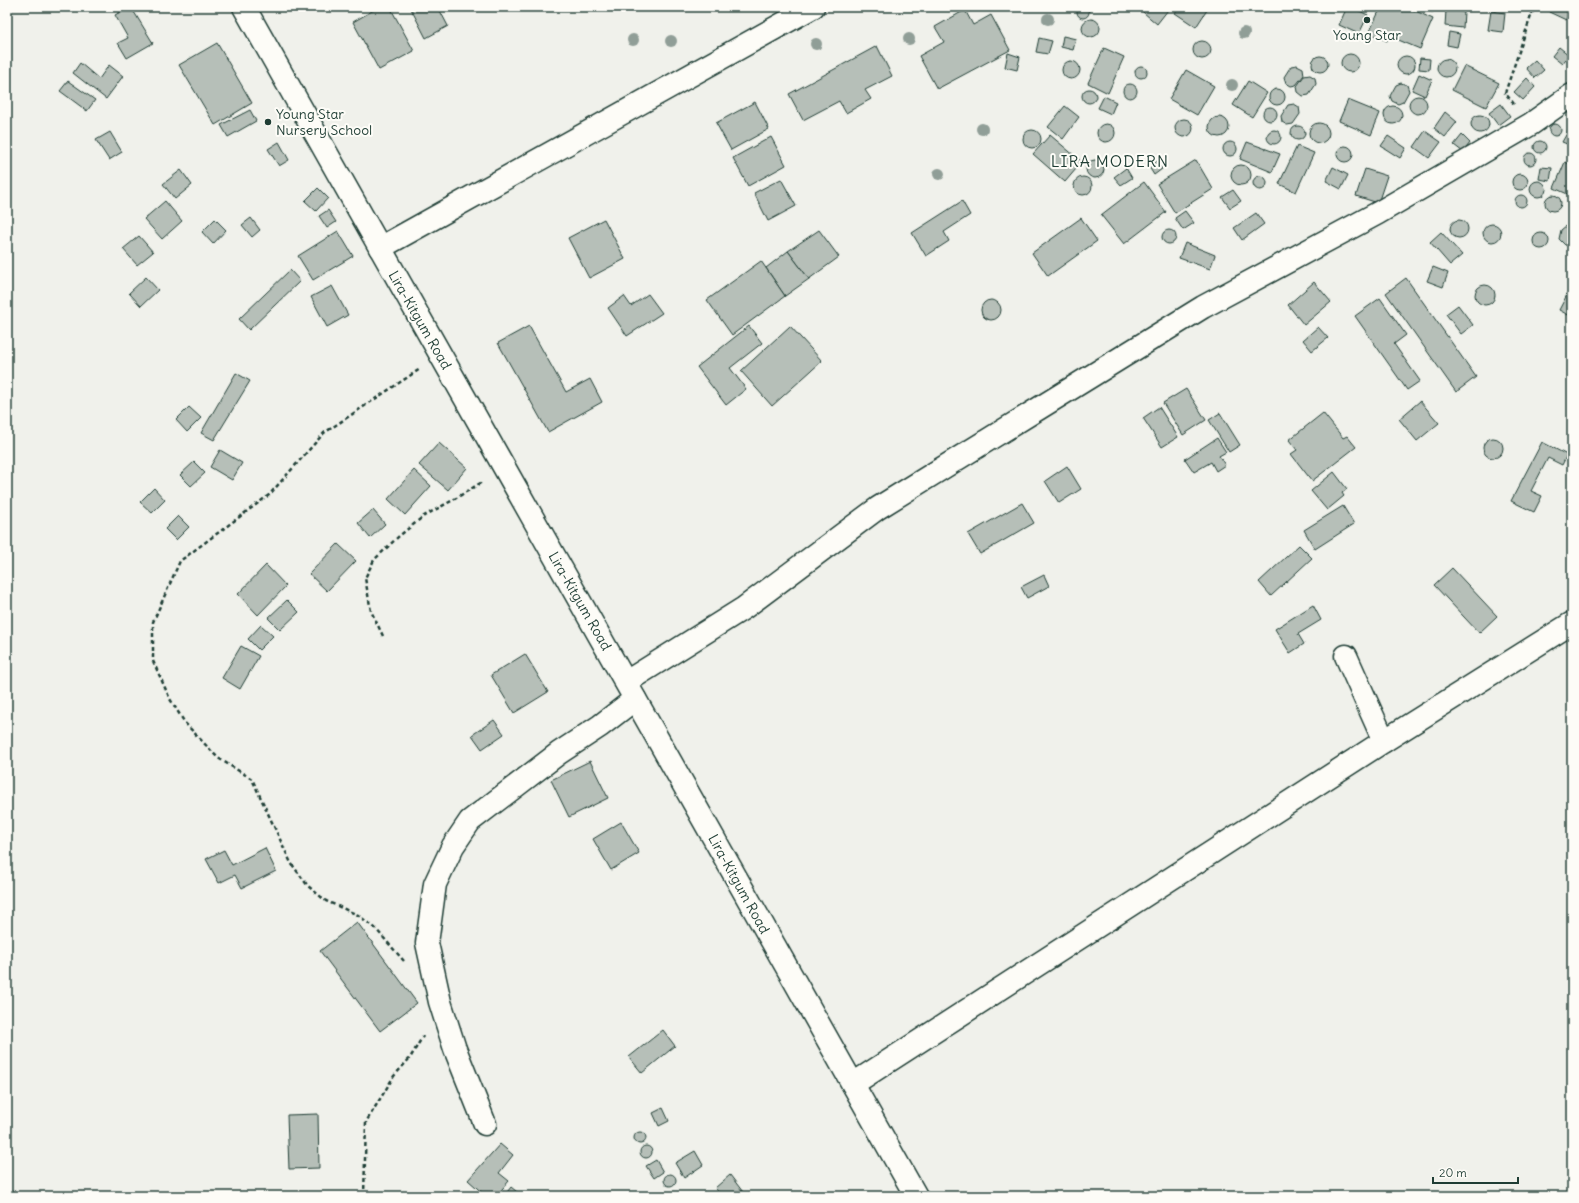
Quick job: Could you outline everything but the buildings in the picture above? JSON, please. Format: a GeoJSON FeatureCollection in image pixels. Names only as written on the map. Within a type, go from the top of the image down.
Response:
{"type":"FeatureCollection","features":[{"type":"Feature","properties":{"kind":"street","name":"Lira-Kitgum Road"},"geometry":{"type":"LineString","coordinates":[[244,7],[916,1196]]}},
{"type":"Feature","properties":{"kind":"street"},"geometry":{"type":"LineString","coordinates":[[380,248],[813,7]]}},
{"type":"Feature","properties":{"kind":"street"},"geometry":{"type":"LineString","coordinates":[[485,1124],[455,1049],[440,1002],[428,943],[435,884],[453,846],[470,821],[559,753],[600,726],[630,690],[744,608],[878,508],[1203,307],[1378,213],[1531,124],[1572,95]]}},
{"type":"Feature","properties":{"kind":"street"},"geometry":{"type":"LineString","coordinates":[[852,1084],[1384,740],[1572,623]]}},
{"type":"Feature","properties":{"kind":"street"},"geometry":{"type":"LineString","coordinates":[[1346,656],[1384,740]]}},
{"type":"Feature","properties":{"kind":"path"},"geometry":{"type":"LineString","coordinates":[[1531,124],[1505,94],[1534,7]]}},
{"type":"Feature","properties":{"kind":"path"},"geometry":{"type":"LineString","coordinates":[[405,962],[375,928],[358,915],[326,902],[308,886],[291,863],[252,780],[218,758],[185,723],[170,699],[153,661],[153,622],[180,561],[269,496],[324,432],[418,370],[438,351]]}},
{"type":"Feature","properties":{"kind":"path"},"geometry":{"type":"LineString","coordinates":[[383,636],[371,611],[365,578],[374,560],[424,516],[453,500],[504,467]]}},
{"type":"Feature","properties":{"kind":"path"},"geometry":{"type":"LineString","coordinates":[[364,1196],[366,1122],[394,1076],[410,1058],[434,1017],[440,1002]]}},
{"type":"Feature","properties":{"kind":"place","name":"Young Star"},"geometry":{"type":"Point","coordinates":[1367,20]}},
{"type":"Feature","properties":{"kind":"place","name":"Young Star Nursery School"},"geometry":{"type":"Point","coordinates":[268,122]}},
{"type":"Feature","properties":{"kind":"district","name":"LIRA MODERN"},"geometry":{"type":"Point","coordinates":[1110,161]}}]}
